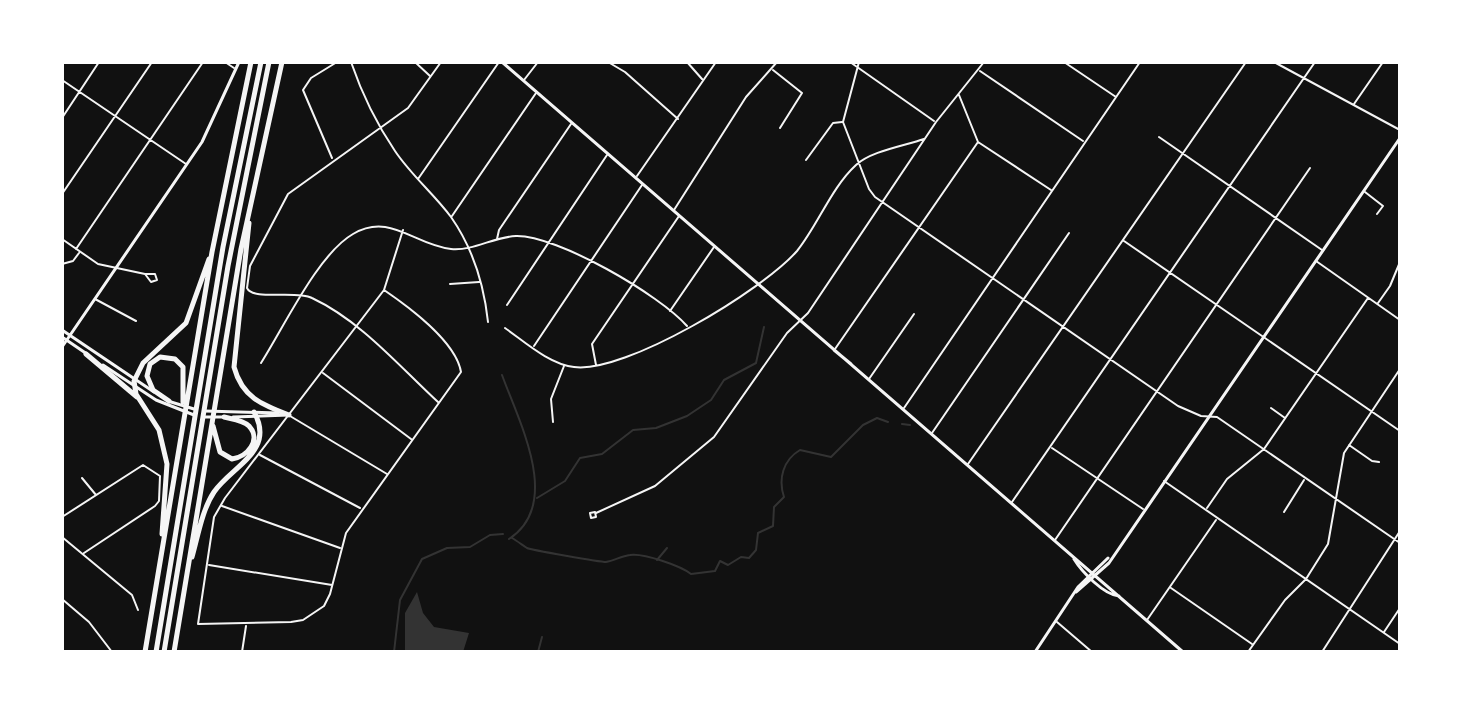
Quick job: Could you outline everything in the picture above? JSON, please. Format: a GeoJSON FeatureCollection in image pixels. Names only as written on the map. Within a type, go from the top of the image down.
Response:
{"type":"FeatureCollection","features":[{"type":"Feature","properties":{"kind":"highway"},"geometry":{"type":"LineString","coordinates":[[145,652],[212,255],[251,62]]}},
{"type":"Feature","properties":{"kind":"highway"},"geometry":{"type":"LineString","coordinates":[[156,652],[223,247],[261,62]]}},
{"type":"Feature","properties":{"kind":"highway"},"geometry":{"type":"LineString","coordinates":[[164,652],[224,286],[269,62]]}},
{"type":"Feature","properties":{"kind":"highway"},"geometry":{"type":"LineString","coordinates":[[174,652],[249,210],[282,62]]}},
{"type":"Feature","properties":{"kind":"highway"},"geometry":{"type":"LineString","coordinates":[[249,210],[234,367],[238,381],[253,399],[289,415]]}},
{"type":"Feature","properties":{"kind":"highway"},"geometry":{"type":"LineString","coordinates":[[163,540],[167,464],[159,430],[134,382],[143,363],[186,323],[212,255]]}},
{"type":"Feature","properties":{"kind":"highway"},"geometry":{"type":"LineString","coordinates":[[86,354],[143,402]]}},
{"type":"Feature","properties":{"kind":"highway"},"geometry":{"type":"LineString","coordinates":[[172,403],[153,390],[147,376],[150,364],[160,357],[175,359],[183,367],[185,411]]}},
{"type":"Feature","properties":{"kind":"highway"},"geometry":{"type":"LineString","coordinates":[[214,409],[216,447],[225,456],[240,458],[253,443],[252,431],[244,422],[224,415]]}},
{"type":"Feature","properties":{"kind":"highway"},"geometry":{"type":"LineString","coordinates":[[187,569],[214,491],[257,446],[260,431],[255,414]]}},
{"type":"Feature","properties":{"kind":"main road"},"geometry":{"type":"LineString","coordinates":[[62,347],[64,339],[70,335],[211,128],[239,62]]}},
{"type":"Feature","properties":{"kind":"main road"},"geometry":{"type":"LineString","coordinates":[[501,62],[968,465],[1113,596],[1119,596],[1183,652]]}},
{"type":"Feature","properties":{"kind":"main road"},"geometry":{"type":"LineString","coordinates":[[1035,652],[1076,592],[1110,557],[1144,510],[1400,138]]}},
{"type":"Feature","properties":{"kind":"main road"},"geometry":{"type":"LineString","coordinates":[[62,330],[175,410],[224,415],[289,415]]}},
{"type":"Feature","properties":{"kind":"main road"},"geometry":{"type":"LineString","coordinates":[[64,339],[172,403],[224,415]]}},
{"type":"Feature","properties":{"kind":"street"},"geometry":{"type":"LineString","coordinates":[[62,118],[99,62]]}},
{"type":"Feature","properties":{"kind":"street"},"geometry":{"type":"LineString","coordinates":[[62,194],[152,62]]}},
{"type":"Feature","properties":{"kind":"street"},"geometry":{"type":"LineString","coordinates":[[62,264],[73,261],[203,62]]}},
{"type":"Feature","properties":{"kind":"street"},"geometry":{"type":"LineString","coordinates":[[225,62],[235,69]]}},
{"type":"Feature","properties":{"kind":"street"},"geometry":{"type":"LineString","coordinates":[[333,159],[303,90],[311,78],[337,62]]}},
{"type":"Feature","properties":{"kind":"street"},"geometry":{"type":"LineString","coordinates":[[351,62],[379,127],[418,180],[451,217],[469,249],[480,281],[488,322]]}},
{"type":"Feature","properties":{"kind":"street"},"geometry":{"type":"LineString","coordinates":[[415,62],[431,76]]}},
{"type":"Feature","properties":{"kind":"street"},"geometry":{"type":"LineString","coordinates":[[439,403],[357,326],[303,295],[255,294],[247,290],[250,266],[288,194],[408,108],[441,62]]}},
{"type":"Feature","properties":{"kind":"street"},"geometry":{"type":"LineString","coordinates":[[418,180],[501,62]]}},
{"type":"Feature","properties":{"kind":"street"},"geometry":{"type":"LineString","coordinates":[[524,81],[538,62]]}},
{"type":"Feature","properties":{"kind":"street"},"geometry":{"type":"LineString","coordinates":[[608,62],[625,72],[678,119]]}},
{"type":"Feature","properties":{"kind":"street"},"geometry":{"type":"LineString","coordinates":[[687,62],[704,80]]}},
{"type":"Feature","properties":{"kind":"street"},"geometry":{"type":"LineString","coordinates":[[636,177],[716,62]]}},
{"type":"Feature","properties":{"kind":"street"},"geometry":{"type":"LineString","coordinates":[[673,211],[746,97],[777,62]]}},
{"type":"Feature","properties":{"kind":"street"},"geometry":{"type":"LineString","coordinates":[[850,62],[936,122]]}},
{"type":"Feature","properties":{"kind":"street"},"geometry":{"type":"LineString","coordinates":[[859,62],[843,122],[869,189],[883,203],[1157,392],[1193,413],[1217,417],[1400,543]]}},
{"type":"Feature","properties":{"kind":"street"},"geometry":{"type":"LineString","coordinates":[[596,513],[655,486],[714,437],[883,203],[936,122],[984,62]]}},
{"type":"Feature","properties":{"kind":"street"},"geometry":{"type":"LineString","coordinates":[[1064,62],[1116,97]]}},
{"type":"Feature","properties":{"kind":"street"},"geometry":{"type":"LineString","coordinates":[[903,409],[1083,141],[1140,62]]}},
{"type":"Feature","properties":{"kind":"street"},"geometry":{"type":"LineString","coordinates":[[968,465],[1246,62]]}},
{"type":"Feature","properties":{"kind":"street"},"geometry":{"type":"LineString","coordinates":[[1274,62],[1400,130]]}},
{"type":"Feature","properties":{"kind":"street"},"geometry":{"type":"LineString","coordinates":[[1011,503],[1315,62]]}},
{"type":"Feature","properties":{"kind":"street"},"geometry":{"type":"LineString","coordinates":[[1353,106],[1383,62]]}},
{"type":"Feature","properties":{"kind":"street"},"geometry":{"type":"LineString","coordinates":[[772,70],[802,93],[780,128]]}},
{"type":"Feature","properties":{"kind":"street"},"geometry":{"type":"LineString","coordinates":[[979,70],[1083,141]]}},
{"type":"Feature","properties":{"kind":"street"},"geometry":{"type":"LineString","coordinates":[[62,80],[186,164]]}},
{"type":"Feature","properties":{"kind":"street"},"geometry":{"type":"LineString","coordinates":[[451,217],[536,92]]}},
{"type":"Feature","properties":{"kind":"street"},"geometry":{"type":"LineString","coordinates":[[959,94],[978,142],[1051,191]]}},
{"type":"Feature","properties":{"kind":"street"},"geometry":{"type":"LineString","coordinates":[[806,160],[833,123],[843,122]]}},
{"type":"Feature","properties":{"kind":"street"},"geometry":{"type":"LineString","coordinates":[[497,239],[499,230],[572,123]]}},
{"type":"Feature","properties":{"kind":"street"},"geometry":{"type":"LineString","coordinates":[[1159,137],[1323,251]]}},
{"type":"Feature","properties":{"kind":"street"},"geometry":{"type":"LineString","coordinates":[[505,328],[565,365],[596,366],[720,312],[797,251],[858,163],[925,139]]}},
{"type":"Feature","properties":{"kind":"street"},"geometry":{"type":"LineString","coordinates":[[834,350],[978,142]]}},
{"type":"Feature","properties":{"kind":"street"},"geometry":{"type":"LineString","coordinates":[[507,305],[608,155]]}},
{"type":"Feature","properties":{"kind":"street"},"geometry":{"type":"LineString","coordinates":[[1054,541],[1310,168]]}},
{"type":"Feature","properties":{"kind":"street"},"geometry":{"type":"LineString","coordinates":[[533,347],[643,184]]}},
{"type":"Feature","properties":{"kind":"street"},"geometry":{"type":"LineString","coordinates":[[1364,191],[1383,206],[1377,214]]}},
{"type":"Feature","properties":{"kind":"street"},"geometry":{"type":"LineString","coordinates":[[596,366],[592,344],[679,216]]}},
{"type":"Feature","properties":{"kind":"street"},"geometry":{"type":"LineString","coordinates":[[261,363],[332,250],[351,235],[383,225],[403,230],[430,244],[469,249],[497,239],[519,236],[550,241],[592,261],[687,326]]}},
{"type":"Feature","properties":{"kind":"street"},"geometry":{"type":"LineString","coordinates":[[384,290],[428,324],[461,367],[413,440],[361,509],[340,548],[324,606],[303,620],[246,626],[198,624],[214,517],[384,290],[403,230]]}},
{"type":"Feature","properties":{"kind":"street"},"geometry":{"type":"LineString","coordinates":[[931,434],[1069,233]]}},
{"type":"Feature","properties":{"kind":"street"},"geometry":{"type":"LineString","coordinates":[[62,239],[98,264],[145,274]]}},
{"type":"Feature","properties":{"kind":"street"},"geometry":{"type":"LineString","coordinates":[[1124,241],[1400,431]]}},
{"type":"Feature","properties":{"kind":"street"},"geometry":{"type":"LineString","coordinates":[[669,312],[715,245]]}},
{"type":"Feature","properties":{"kind":"street"},"geometry":{"type":"LineString","coordinates":[[1316,261],[1400,320]]}},
{"type":"Feature","properties":{"kind":"street"},"geometry":{"type":"LineString","coordinates":[[1377,304],[1390,286],[1400,262]]}},
{"type":"Feature","properties":{"kind":"street"},"geometry":{"type":"LineString","coordinates":[[450,284],[480,281]]}},
{"type":"Feature","properties":{"kind":"street"},"geometry":{"type":"LineString","coordinates":[[1205,510],[1227,479],[1264,449],[1368,298]]}},
{"type":"Feature","properties":{"kind":"street"},"geometry":{"type":"LineString","coordinates":[[95,299],[136,321]]}},
{"type":"Feature","properties":{"kind":"street"},"geometry":{"type":"LineString","coordinates":[[869,380],[914,314]]}},
{"type":"Feature","properties":{"kind":"street"},"geometry":{"type":"LineString","coordinates":[[553,422],[551,399],[565,365]]}},
{"type":"Feature","properties":{"kind":"street"},"geometry":{"type":"LineString","coordinates":[[1248,652],[1285,600],[1306,579],[1328,544],[1341,462],[1348,445],[1400,369]]}},
{"type":"Feature","properties":{"kind":"street"},"geometry":{"type":"LineString","coordinates":[[322,373],[413,440]]}},
{"type":"Feature","properties":{"kind":"street"},"geometry":{"type":"LineString","coordinates":[[1271,408],[1286,418]]}},
{"type":"Feature","properties":{"kind":"street"},"geometry":{"type":"LineString","coordinates":[[289,415],[387,474]]}},
{"type":"Feature","properties":{"kind":"street"},"geometry":{"type":"LineString","coordinates":[[1348,445],[1372,461],[1379,462]]}},
{"type":"Feature","properties":{"kind":"street"},"geometry":{"type":"LineString","coordinates":[[1050,447],[1144,510]]}},
{"type":"Feature","properties":{"kind":"street"},"geometry":{"type":"LineString","coordinates":[[259,454],[361,509]]}},
{"type":"Feature","properties":{"kind":"street"},"geometry":{"type":"LineString","coordinates":[[62,517],[143,465],[148,465],[160,476],[159,501],[84,553]]}},
{"type":"Feature","properties":{"kind":"street"},"geometry":{"type":"LineString","coordinates":[[82,478],[96,495]]}},
{"type":"Feature","properties":{"kind":"street"},"geometry":{"type":"LineString","coordinates":[[1284,512],[1305,479]]}},
{"type":"Feature","properties":{"kind":"street"},"geometry":{"type":"LineString","coordinates":[[1164,481],[1400,644]]}},
{"type":"Feature","properties":{"kind":"street"},"geometry":{"type":"LineString","coordinates":[[221,506],[340,548]]}},
{"type":"Feature","properties":{"kind":"street"},"geometry":{"type":"LineString","coordinates":[[1146,621],[1217,519]]}},
{"type":"Feature","properties":{"kind":"street"},"geometry":{"type":"LineString","coordinates":[[1322,652],[1400,531]]}},
{"type":"Feature","properties":{"kind":"street"},"geometry":{"type":"LineString","coordinates":[[62,537],[132,595],[138,610]]}},
{"type":"Feature","properties":{"kind":"street"},"geometry":{"type":"LineString","coordinates":[[207,565],[332,585]]}},
{"type":"Feature","properties":{"kind":"street"},"geometry":{"type":"LineString","coordinates":[[1171,588],[1253,644]]}},
{"type":"Feature","properties":{"kind":"street"},"geometry":{"type":"LineString","coordinates":[[62,599],[89,622],[112,652]]}},
{"type":"Feature","properties":{"kind":"street"},"geometry":{"type":"LineString","coordinates":[[1383,633],[1400,608]]}},
{"type":"Feature","properties":{"kind":"street"},"geometry":{"type":"LineString","coordinates":[[1056,621],[1092,652]]}},
{"type":"Feature","properties":{"kind":"street"},"geometry":{"type":"LineString","coordinates":[[242,652],[246,626]]}},
{"type":"Feature","properties":{"kind":"shaded area"},"geometry":{"type":"Polygon","coordinates":[[[417,592],[423,613],[434,627],[469,633],[463,652],[405,652],[405,613],[417,592]]]}},
{"type":"Feature","properties":{"kind":"waterway"},"geometry":{"type":"LineString","coordinates":[[537,498],[565,481],[580,458],[602,454],[633,430],[656,428],[687,416],[711,400],[724,380],[756,363],[764,327]]}},
{"type":"Feature","properties":{"kind":"waterway"},"geometry":{"type":"LineString","coordinates":[[502,375],[526,438],[535,484],[533,505],[525,524],[509,539]]}},
{"type":"Feature","properties":{"kind":"waterway"},"geometry":{"type":"LineString","coordinates":[[512,538],[527,548],[592,560],[606,562],[636,555],[662,561],[691,574],[715,571],[720,561],[728,565],[741,557],[749,558],[756,550],[758,533],[773,526],[774,507],[784,497],[783,470],[794,454],[800,450],[831,457],[863,425],[877,418],[888,422]]}},
{"type":"Feature","properties":{"kind":"waterway"},"geometry":{"type":"LineString","coordinates":[[902,424],[910,425]]}},
{"type":"Feature","properties":{"kind":"waterway"},"geometry":{"type":"LineString","coordinates":[[394,652],[400,600],[422,559],[447,548],[470,547],[490,535],[503,534]]}},
{"type":"Feature","properties":{"kind":"waterway"},"geometry":{"type":"LineString","coordinates":[[657,560],[667,548]]}},
{"type":"Feature","properties":{"kind":"waterway"},"geometry":{"type":"LineString","coordinates":[[538,652],[542,637]]}}]}
